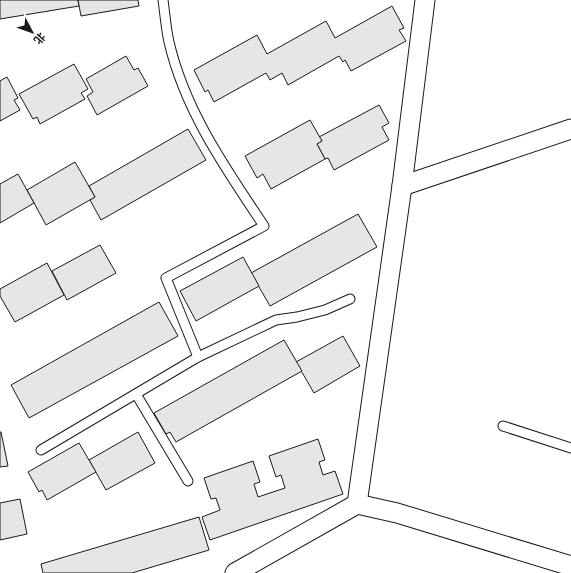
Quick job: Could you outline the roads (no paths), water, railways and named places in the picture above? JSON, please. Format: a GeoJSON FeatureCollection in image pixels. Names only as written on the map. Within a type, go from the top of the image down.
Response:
{"type":"FeatureCollection","features":[{"type":"Feature","properties":{"kind":"street"},"geometry":{"type":"LineString","coordinates":[[357,504],[402,186],[425,0]]}},
{"type":"Feature","properties":{"kind":"street"},"geometry":{"type":"LineString","coordinates":[[402,186],[571,129]]}},
{"type":"Feature","properties":{"kind":"street"},"geometry":{"type":"LineString","coordinates":[[235,573],[357,504],[397,513],[571,566]]}},
{"type":"Feature","properties":{"kind":"lane"},"geometry":{"type":"LineString","coordinates":[[163,0],[169,43],[180,78],[194,112],[219,158],[264,226],[166,278],[198,357]]}},
{"type":"Feature","properties":{"kind":"lane"},"geometry":{"type":"LineString","coordinates":[[41,450],[198,357],[276,320],[297,317],[325,310],[350,299]]}},
{"type":"Feature","properties":{"kind":"lane"},"geometry":{"type":"LineString","coordinates":[[136,394],[188,481]]}},
{"type":"Feature","properties":{"kind":"lane"},"geometry":{"type":"LineString","coordinates":[[503,426],[571,448]]}}]}
